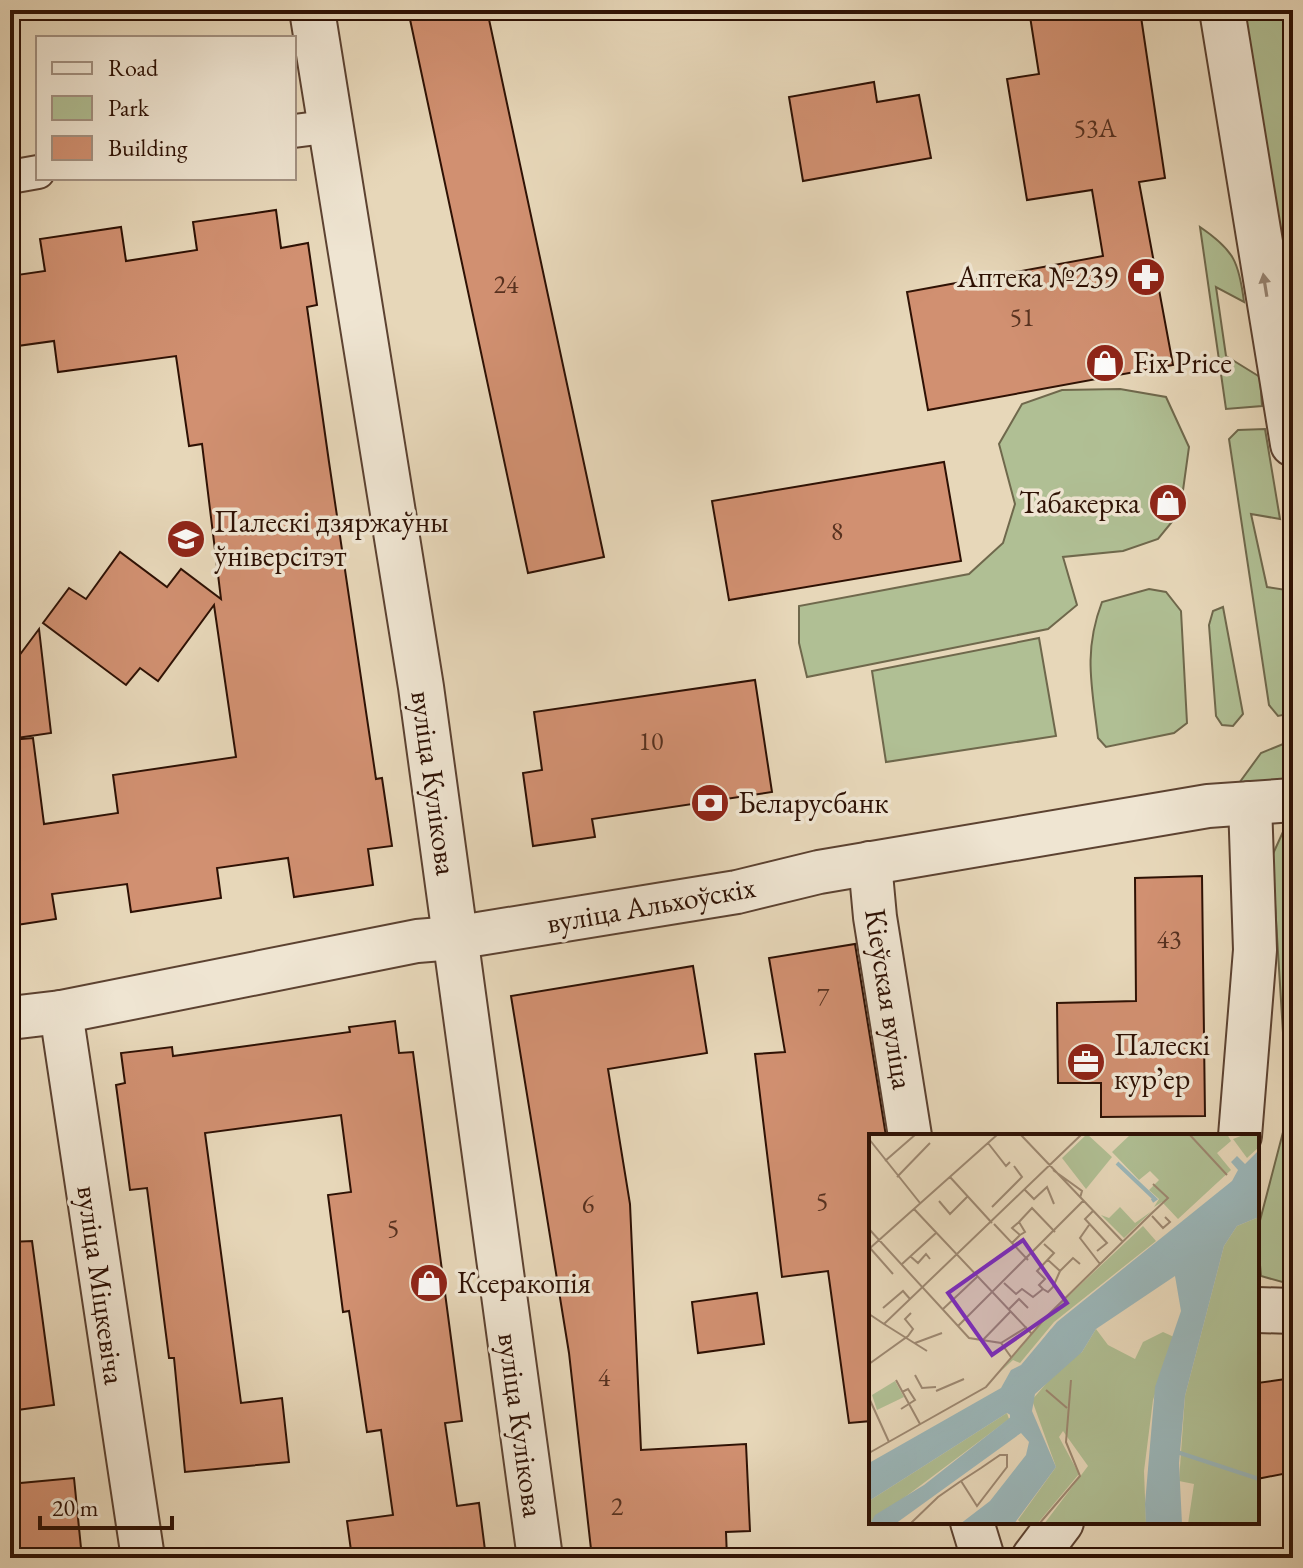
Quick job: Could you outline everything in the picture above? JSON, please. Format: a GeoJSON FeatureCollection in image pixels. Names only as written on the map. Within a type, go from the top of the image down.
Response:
{"type":"FeatureCollection","features":[{"type":"Feature","properties":{"kind":"street","name":"вуліца Кулікова"},"geometry":{"type":"LineString","coordinates":[[312,10],[314,128],[421,687],[540,1558]]}},
{"type":"Feature","properties":{"kind":"street"},"geometry":{"type":"LineString","coordinates":[[1222,10],[1293,444]]}},
{"type":"Feature","properties":{"kind":"street"},"geometry":{"type":"LineString","coordinates":[[10,177],[36,172]]}},
{"type":"Feature","properties":{"kind":"street","name":"вуліца Альхоўскіх"},"geometry":{"type":"LineString","coordinates":[[10,1018],[61,1012],[417,941],[454,938],[737,892],[870,863],[1192,809],[1293,800]]}},
{"type":"Feature","properties":{"kind":"street"},"geometry":{"type":"LineString","coordinates":[[1240,1134],[1255,950],[1250,803]]}},
{"type":"Feature","properties":{"kind":"street","name":"Кіеўская вуліца"},"geometry":{"type":"LineString","coordinates":[[870,863],[875,917],[910,1134]]}},
{"type":"Feature","properties":{"kind":"street","name":"вуліца Міцкевіча"},"geometry":{"type":"LineString","coordinates":[[61,1012],[143,1558]]}},
{"type":"Feature","properties":{"kind":"street"},"geometry":{"type":"LineString","coordinates":[[1259,1310],[1293,1311]]}},
{"type":"Feature","properties":{"kind":"street"},"geometry":{"type":"LineString","coordinates":[[973,1524],[983,1558]]}},
{"type":"Feature","properties":{"kind":"street"},"geometry":{"type":"LineString","coordinates":[[1034,1558],[1060,1524]]}},
{"type":"Feature","properties":{"kind":"green space"},"geometry":{"type":"Polygon","coordinates":[[[1238,10],[1293,10],[1293,388],[1238,10]]]}},
{"type":"Feature","properties":{"kind":"green space"},"geometry":{"type":"Polygon","coordinates":[[[1200,227],[1228,250],[1237,267],[1244,302],[1216,287],[1226,356],[1260,377],[1262,406],[1226,409],[1200,227]]]}},
{"type":"Feature","properties":{"kind":"green space"},"geometry":{"type":"Polygon","coordinates":[[[1120,389],[1166,397],[1189,447],[1180,512],[1158,539],[1123,551],[1063,557],[1077,605],[1048,629],[807,677],[799,643],[799,606],[969,574],[1003,543],[1015,504],[999,444],[1022,404],[1062,390],[1120,389]]]}},
{"type":"Feature","properties":{"kind":"green space"},"geometry":{"type":"Polygon","coordinates":[[[1265,429],[1280,519],[1251,514],[1267,587],[1293,591],[1293,713],[1278,716],[1269,705],[1229,439],[1238,430],[1265,429]]]}},
{"type":"Feature","properties":{"kind":"green space"},"geometry":{"type":"Polygon","coordinates":[[[1149,589],[1166,592],[1181,611],[1187,723],[1174,733],[1106,747],[1098,738],[1092,686],[1091,654],[1096,620],[1102,602],[1149,589]]]}},
{"type":"Feature","properties":{"kind":"green space"},"geometry":{"type":"Polygon","coordinates":[[[1223,607],[1243,714],[1233,726],[1222,725],[1216,716],[1209,625],[1213,611],[1223,607]]]}},
{"type":"Feature","properties":{"kind":"green space"},"geometry":{"type":"Polygon","coordinates":[[[1039,638],[1056,736],[886,762],[872,671],[1039,638]]]}},
{"type":"Feature","properties":{"kind":"green space"},"geometry":{"type":"Polygon","coordinates":[[[1293,740],[1293,779],[1237,786],[1261,753],[1293,740]]]}},
{"type":"Feature","properties":{"kind":"green space"},"geometry":{"type":"Polygon","coordinates":[[[1293,821],[1293,1285],[1261,1276],[1259,1254],[1259,1224],[1288,1113],[1272,856],[1287,823],[1293,821]]]}},
{"type":"Feature","properties":{"kind":"building"},"geometry":{"type":"Polygon","coordinates":[[[408,10],[487,10],[604,557],[528,573],[408,10]]]}},
{"type":"Feature","properties":{"kind":"building"},"geometry":{"type":"Polygon","coordinates":[[[1029,10],[1140,10],[1165,178],[1139,182],[1173,365],[928,410],[907,292],[1103,256],[1092,190],[1027,200],[1007,79],[1039,74],[1029,10]]]}},
{"type":"Feature","properties":{"kind":"building"},"geometry":{"type":"Polygon","coordinates":[[[874,82],[877,102],[919,95],[931,158],[803,181],[789,97],[874,82]]]}},
{"type":"Feature","properties":{"kind":"building"},"geometry":{"type":"Polygon","coordinates":[[[276,210],[281,248],[308,243],[317,305],[307,307],[376,779],[382,778],[392,846],[368,849],[373,885],[294,897],[288,858],[217,868],[221,898],[131,912],[127,884],[52,894],[56,919],[10,926],[10,740],[33,738],[44,824],[118,813],[113,775],[236,757],[214,605],[158,681],[140,668],[126,685],[43,623],[69,588],[86,599],[120,552],[167,587],[181,569],[221,599],[202,444],[189,446],[176,356],[58,372],[54,341],[10,347],[10,276],[45,271],[40,239],[121,227],[126,261],[197,250],[193,222],[276,210]]]}},
{"type":"Feature","properties":{"kind":"building"},"geometry":{"type":"Polygon","coordinates":[[[944,462],[961,561],[729,600],[712,501],[944,462]]]}},
{"type":"Feature","properties":{"kind":"building"},"geometry":{"type":"Polygon","coordinates":[[[39,629],[51,733],[10,739],[10,668],[39,629]]]}},
{"type":"Feature","properties":{"kind":"building"},"geometry":{"type":"Polygon","coordinates":[[[755,680],[772,792],[592,819],[595,837],[533,846],[523,773],[542,770],[534,712],[755,680]]]}},
{"type":"Feature","properties":{"kind":"building"},"geometry":{"type":"Polygon","coordinates":[[[1202,876],[1205,1116],[1101,1117],[1101,1083],[1058,1083],[1057,1003],[1136,1001],[1135,878],[1202,876]]]}},
{"type":"Feature","properties":{"kind":"building"},"geometry":{"type":"Polygon","coordinates":[[[855,944],[886,1134],[869,1134],[869,1421],[849,1423],[828,1271],[782,1277],[755,1054],[785,1052],[769,958],[855,944]]]}},
{"type":"Feature","properties":{"kind":"building"},"geometry":{"type":"Polygon","coordinates":[[[693,966],[707,1053],[608,1069],[630,1204],[641,1450],[746,1444],[750,1531],[726,1532],[727,1558],[592,1558],[569,1353],[511,996],[693,966]]]}},
{"type":"Feature","properties":{"kind":"building"},"geometry":{"type":"Polygon","coordinates":[[[395,1021],[399,1053],[413,1052],[462,1421],[445,1423],[457,1506],[479,1503],[486,1558],[352,1558],[347,1521],[393,1515],[381,1430],[367,1432],[349,1311],[343,1312],[328,1195],[351,1192],[341,1115],[205,1133],[241,1403],[282,1398],[289,1462],[185,1472],[174,1358],[169,1358],[147,1188],[130,1190],[116,1085],[125,1083],[121,1053],[172,1047],[173,1056],[350,1032],[349,1027],[395,1021]]]}},
{"type":"Feature","properties":{"kind":"building"},"geometry":{"type":"Polygon","coordinates":[[[32,1241],[54,1405],[10,1411],[10,1242],[32,1241]]]}},
{"type":"Feature","properties":{"kind":"building"},"geometry":{"type":"Polygon","coordinates":[[[757,1293],[764,1344],[698,1353],[692,1302],[757,1293]]]}},
{"type":"Feature","properties":{"kind":"building"},"geometry":{"type":"Polygon","coordinates":[[[1293,1378],[1293,1472],[1259,1479],[1259,1383],[1293,1378]]]}},
{"type":"Feature","properties":{"kind":"building"},"geometry":{"type":"Polygon","coordinates":[[[74,1478],[82,1558],[10,1558],[10,1484],[74,1478]]]}},
{"type":"Feature","properties":{"kind":"place","name":"Аптека №239"},"geometry":{"type":"Point","coordinates":[1146,277]}},
{"type":"Feature","properties":{"kind":"place","name":"Fix Price"},"geometry":{"type":"Point","coordinates":[1105,363]}},
{"type":"Feature","properties":{"kind":"place","name":"Табакерка"},"geometry":{"type":"Point","coordinates":[1168,503]}},
{"type":"Feature","properties":{"kind":"place","name":"Палескі дзяржаўны ўніверсітэт"},"geometry":{"type":"Point","coordinates":[186,539]}},
{"type":"Feature","properties":{"kind":"place","name":"Беларусбанк"},"geometry":{"type":"Point","coordinates":[710,803]}},
{"type":"Feature","properties":{"kind":"place","name":"Палескі курʼер"},"geometry":{"type":"Point","coordinates":[1086,1062]}},
{"type":"Feature","properties":{"kind":"place","name":"Ксеракопія"},"geometry":{"type":"Point","coordinates":[429,1283]}}]}
